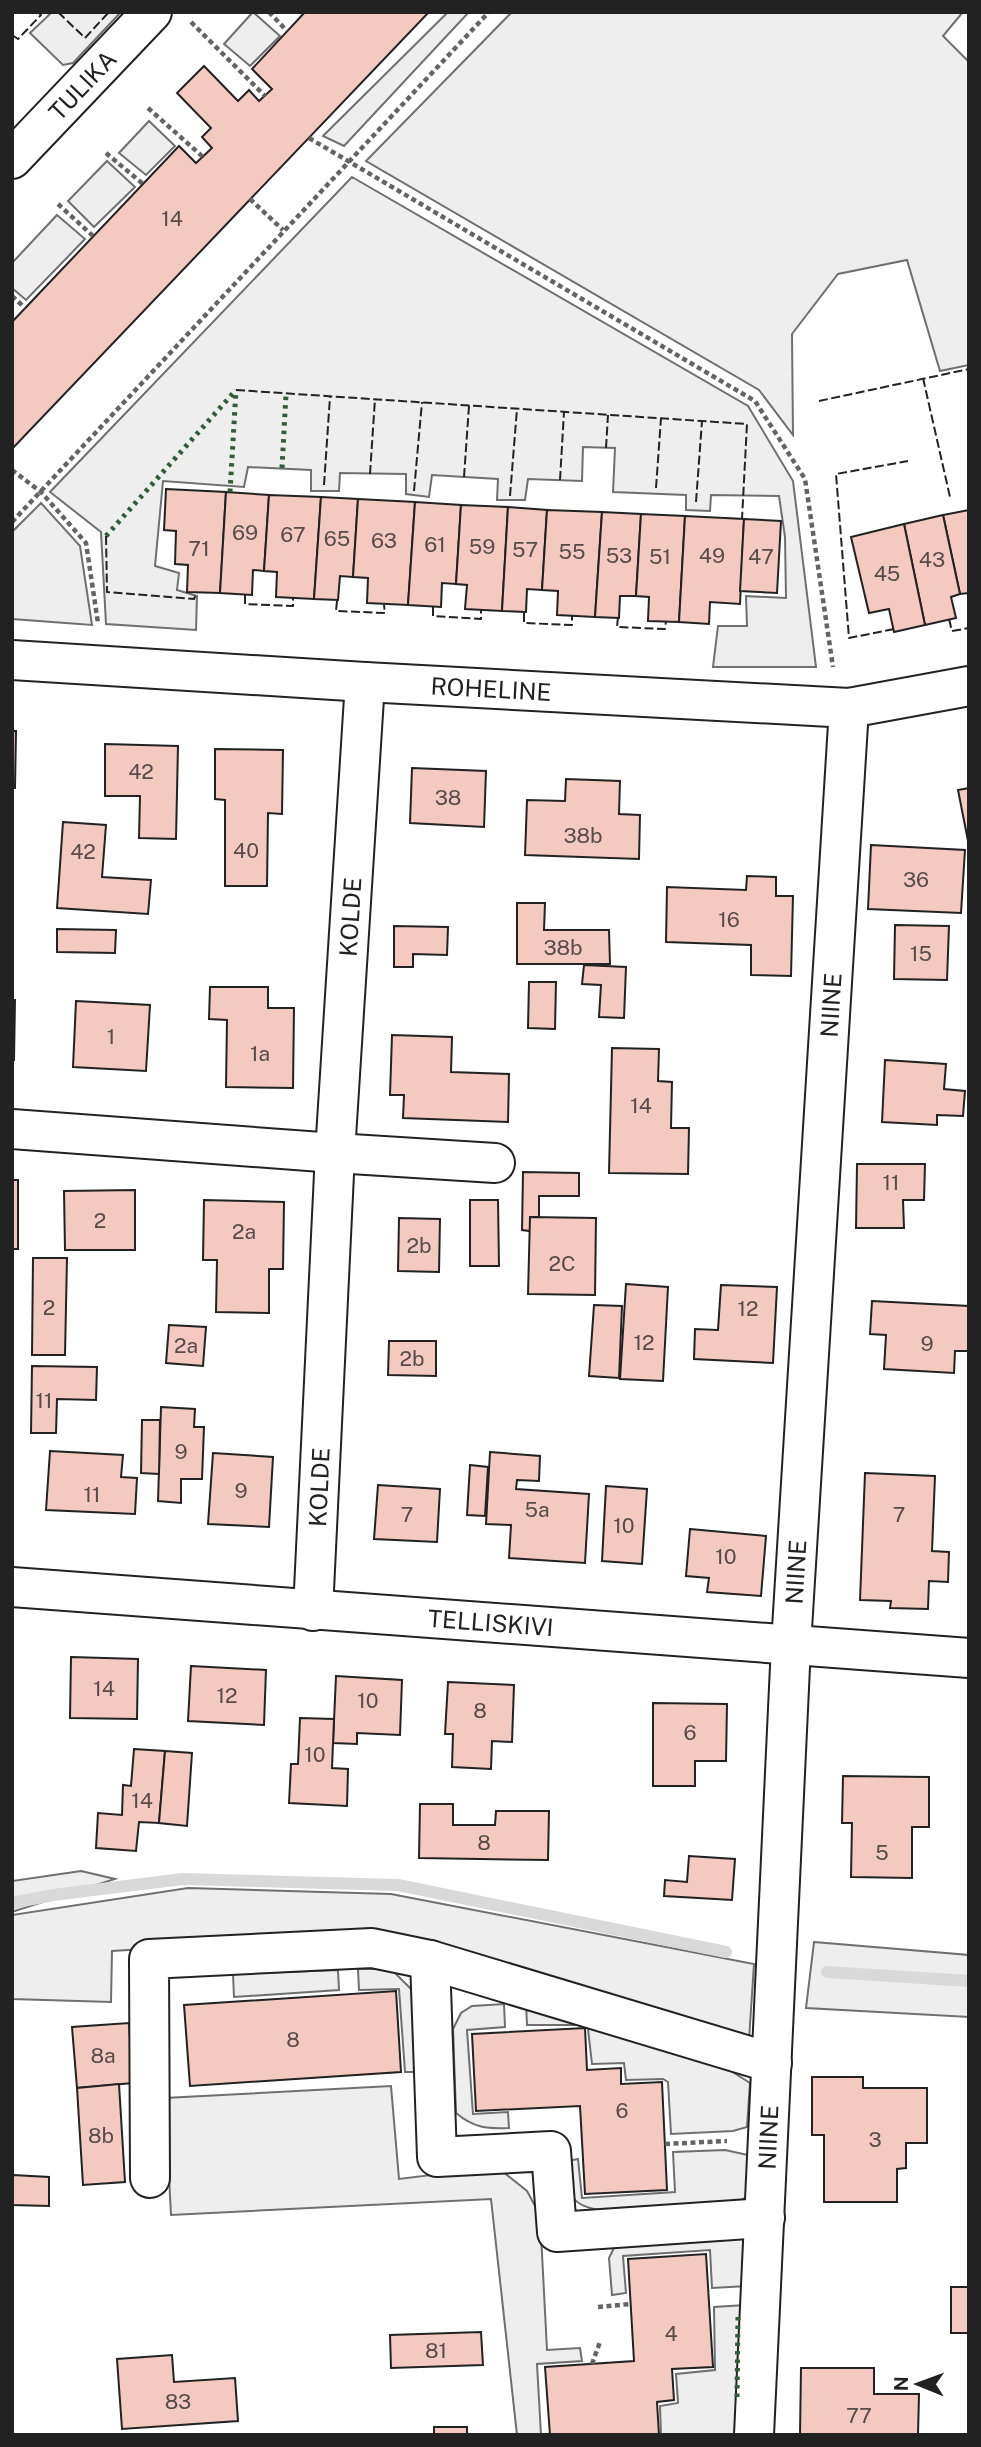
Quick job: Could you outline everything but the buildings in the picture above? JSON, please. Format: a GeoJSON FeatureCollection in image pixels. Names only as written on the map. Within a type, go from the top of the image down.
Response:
{"type":"FeatureCollection","features":[{"type":"Feature","properties":{"kind":"street","name":"TULIKA"},"geometry":{"type":"LineString","coordinates":[[12,159],[152,12]]}},
{"type":"Feature","properties":{"kind":"street","name":"ROHELINE"},"geometry":{"type":"LineString","coordinates":[[12,660],[365,682],[842,693],[969,685]]}},
{"type":"Feature","properties":{"kind":"street","name":"KOLDE"},"geometry":{"type":"LineString","coordinates":[[313,1611],[335,1153],[365,682]]}},
{"type":"Feature","properties":{"kind":"street","name":"NIINE"},"geometry":{"type":"LineString","coordinates":[[754,2435],[791,1644],[842,693]]}},
{"type":"Feature","properties":{"kind":"street"},"geometry":{"type":"LineString","coordinates":[[12,1129],[495,1163]]}},
{"type":"Feature","properties":{"kind":"street","name":"TELLISKIVI"},"geometry":{"type":"LineString","coordinates":[[12,1587],[969,1658]]}},
{"type":"Feature","properties":{"kind":"street"},"geometry":{"type":"LineString","coordinates":[[150,2179],[149,1959],[372,1948],[430,1960],[772,2063]]}},
{"type":"Feature","properties":{"kind":"street"},"geometry":{"type":"LineString","coordinates":[[430,1960],[437,2157],[551,2151],[557,2232],[765,2218]]}},
{"type":"Feature","properties":{"kind":"path"},"geometry":{"type":"LineString","coordinates":[[182,12],[265,96]]}},
{"type":"Feature","properties":{"kind":"path"},"geometry":{"type":"LineString","coordinates":[[269,12],[288,32]]}},
{"type":"Feature","properties":{"kind":"path"},"geometry":{"type":"LineString","coordinates":[[12,522],[489,12]]}},
{"type":"Feature","properties":{"kind":"path"},"geometry":{"type":"LineString","coordinates":[[148,108],[203,157]]}},
{"type":"Feature","properties":{"kind":"path"},"geometry":{"type":"LineString","coordinates":[[309,138],[755,401],[805,479],[842,693]]}},
{"type":"Feature","properties":{"kind":"path"},"geometry":{"type":"LineString","coordinates":[[106,153],[143,184]]}},
{"type":"Feature","properties":{"kind":"path"},"geometry":{"type":"LineString","coordinates":[[250,199],[283,230]]}},
{"type":"Feature","properties":{"kind":"path"},"geometry":{"type":"LineString","coordinates":[[58,204],[93,236]]}},
{"type":"Feature","properties":{"kind":"path"},"geometry":{"type":"LineString","coordinates":[[12,296],[25,308]]}},
{"type":"Feature","properties":{"kind":"path"},"geometry":{"type":"LineString","coordinates":[[12,470],[41,492],[86,543],[99,631]]}},
{"type":"Feature","properties":{"kind":"path"},"geometry":{"type":"LineString","coordinates":[[665,2144],[769,2139]]}},
{"type":"Feature","properties":{"kind":"path"},"geometry":{"type":"LineString","coordinates":[[598,2307],[630,2304]]}},
{"type":"Feature","properties":{"kind":"path"},"geometry":{"type":"LineString","coordinates":[[592,2364],[600,2342]]}},
{"type":"Feature","properties":{"kind":"shaded area"},"geometry":{"type":"Polygon","coordinates":[[[52,12],[121,12],[73,63],[63,65],[30,33],[52,12]]]}},
{"type":"Feature","properties":{"kind":"shaded area"},"geometry":{"type":"Polygon","coordinates":[[[253,12],[280,36],[250,66],[224,44],[253,12]]]}},
{"type":"Feature","properties":{"kind":"shaded area"},"geometry":{"type":"Polygon","coordinates":[[[448,12],[469,12],[344,146],[323,136],[448,12]]]}},
{"type":"Feature","properties":{"kind":"shaded area"},"geometry":{"type":"Polygon","coordinates":[[[512,12],[963,12],[943,36],[969,62],[969,365],[940,371],[907,260],[838,274],[792,334],[793,435],[759,390],[366,161],[512,12]]]}},
{"type":"Feature","properties":{"kind":"shaded area"},"geometry":{"type":"Polygon","coordinates":[[[149,121],[175,146],[146,175],[119,153],[149,121]]]}},
{"type":"Feature","properties":{"kind":"shaded area"},"geometry":{"type":"Polygon","coordinates":[[[107,161],[135,187],[94,227],[68,201],[107,161]]]}},
{"type":"Feature","properties":{"kind":"shaded area"},"geometry":{"type":"Polygon","coordinates":[[[352,177],[748,406],[793,481],[816,667],[713,667],[718,626],[747,626],[746,596],[786,598],[785,537],[779,496],[711,495],[710,511],[686,510],[686,495],[613,492],[615,448],[583,447],[582,481],[528,479],[525,500],[497,500],[498,479],[432,475],[429,497],[406,494],[406,474],[340,473],[339,491],[311,491],[311,470],[248,467],[244,487],[163,481],[155,566],[179,573],[177,590],[197,596],[196,630],[106,624],[101,532],[50,492],[352,177]]]}},
{"type":"Feature","properties":{"kind":"shaded area"},"geometry":{"type":"Polygon","coordinates":[[[57,215],[85,239],[26,300],[12,288],[12,263],[57,215]]]}},
{"type":"Feature","properties":{"kind":"shaded area"},"geometry":{"type":"Polygon","coordinates":[[[41,503],[80,546],[92,625],[12,619],[12,532],[41,503]]]}},
{"type":"Feature","properties":{"kind":"shaded area"},"geometry":{"type":"Polygon","coordinates":[[[81,1871],[115,1879],[12,1912],[12,1881],[81,1871]]]}},
{"type":"Feature","properties":{"kind":"shaded area"},"geometry":{"type":"Polygon","coordinates":[[[188,1888],[391,1894],[754,1964],[749,2040],[293,1940],[112,1951],[111,2002],[12,1999],[12,1915],[188,1888]]]}},
{"type":"Feature","properties":{"kind":"shaded area"},"geometry":{"type":"Polygon","coordinates":[[[814,1942],[969,1955],[969,2017],[806,2008],[814,1942]]]}},
{"type":"Feature","properties":{"kind":"shaded area"},"geometry":{"type":"Polygon","coordinates":[[[358,1969],[391,1969],[413,1991],[416,2072],[405,2072],[399,1989],[359,1990],[358,1969]]]}},
{"type":"Feature","properties":{"kind":"shaded area"},"geometry":{"type":"Polygon","coordinates":[[[338,1970],[339,1990],[234,1997],[233,1974],[338,1970]]]}},
{"type":"Feature","properties":{"kind":"shaded area"},"geometry":{"type":"Polygon","coordinates":[[[526,2003],[731,2071],[750,2083],[747,2127],[733,2131],[671,2134],[668,2082],[663,2079],[626,2080],[624,2063],[592,2064],[588,2029],[585,2025],[527,2025],[526,2003]]]}},
{"type":"Feature","properties":{"kind":"shaded area"},"geometry":{"type":"Polygon","coordinates":[[[504,2004],[505,2027],[467,2030],[473,2114],[508,2112],[509,2128],[487,2128],[475,2125],[456,2113],[453,2029],[461,2013],[472,2006],[504,2004]]]}},
{"type":"Feature","properties":{"kind":"shaded area"},"geometry":{"type":"Polygon","coordinates":[[[391,2086],[399,2179],[497,2167],[527,2191],[540,2215],[547,2350],[580,2348],[582,2361],[537,2364],[541,2435],[517,2435],[491,2199],[171,2215],[165,2098],[391,2086]]]}},
{"type":"Feature","properties":{"kind":"shaded area"},"geometry":{"type":"Polygon","coordinates":[[[725,2150],[748,2155],[747,2197],[734,2204],[605,2211],[577,2202],[572,2197],[568,2182],[567,2161],[578,2159],[582,2198],[675,2192],[673,2152],[725,2150]]]}},
{"type":"Feature","properties":{"kind":"shaded area"},"geometry":{"type":"Polygon","coordinates":[[[730,2232],[750,2241],[748,2286],[712,2288],[710,2250],[623,2256],[626,2293],[612,2295],[609,2258],[616,2244],[730,2232]]]}},
{"type":"Feature","properties":{"kind":"shaded area"},"geometry":{"type":"Polygon","coordinates":[[[745,2305],[742,2435],[661,2435],[660,2406],[678,2403],[676,2374],[715,2370],[714,2307],[745,2305]]]}},
{"type":"Feature","properties":{"kind":"waterway"},"geometry":{"type":"LineString","coordinates":[[12,1903],[53,1895],[183,1879],[398,1885],[726,1952]]}},
{"type":"Feature","properties":{"kind":"waterway"},"geometry":{"type":"LineString","coordinates":[[827,1972],[969,1981]]}},
{"type":"Feature","properties":{"kind":"hedge"},"geometry":{"type":"LineString","coordinates":[[230,492],[236,390]]}},
{"type":"Feature","properties":{"kind":"hedge"},"geometry":{"type":"LineString","coordinates":[[106,536],[236,390]]}},
{"type":"Feature","properties":{"kind":"hedge"},"geometry":{"type":"LineString","coordinates":[[282,468],[286,394]]}},
{"type":"Feature","properties":{"kind":"hedge"},"geometry":{"type":"LineString","coordinates":[[737,2397],[738,2315]]}},
{"type":"Feature","properties":{"kind":"fence"},"geometry":{"type":"LineString","coordinates":[[12,35],[18,39],[41,15],[38,12]]}},
{"type":"Feature","properties":{"kind":"fence"},"geometry":{"type":"LineString","coordinates":[[58,12],[85,38],[109,12]]}},
{"type":"Feature","properties":{"kind":"fence"},"geometry":{"type":"LineString","coordinates":[[819,401],[969,369]]}},
{"type":"Feature","properties":{"kind":"fence"},"geometry":{"type":"LineString","coordinates":[[923,378],[950,497]]}},
{"type":"Feature","properties":{"kind":"fence"},"geometry":{"type":"LineString","coordinates":[[236,390],[747,424],[742,519]]}},
{"type":"Feature","properties":{"kind":"fence"},"geometry":{"type":"LineString","coordinates":[[324,485],[330,397]]}},
{"type":"Feature","properties":{"kind":"fence"},"geometry":{"type":"LineString","coordinates":[[370,474],[375,399]]}},
{"type":"Feature","properties":{"kind":"fence"},"geometry":{"type":"LineString","coordinates":[[414,491],[422,402]]}},
{"type":"Feature","properties":{"kind":"fence"},"geometry":{"type":"LineString","coordinates":[[464,477],[469,406]]}},
{"type":"Feature","properties":{"kind":"fence"},"geometry":{"type":"LineString","coordinates":[[510,496],[517,409]]}},
{"type":"Feature","properties":{"kind":"fence"},"geometry":{"type":"LineString","coordinates":[[560,480],[564,412]]}},
{"type":"Feature","properties":{"kind":"fence"},"geometry":{"type":"LineString","coordinates":[[606,448],[608,415]]}},
{"type":"Feature","properties":{"kind":"fence"},"geometry":{"type":"LineString","coordinates":[[656,488],[661,418]]}},
{"type":"Feature","properties":{"kind":"fence"},"geometry":{"type":"LineString","coordinates":[[696,502],[702,421]]}},
{"type":"Feature","properties":{"kind":"fence"},"geometry":{"type":"LineString","coordinates":[[894,629],[849,638],[836,474],[908,461]]}},
{"type":"Feature","properties":{"kind":"fence"},"geometry":{"type":"LineString","coordinates":[[106,536],[107,592],[194,599],[197,592]]}},
{"type":"Feature","properties":{"kind":"fence"},"geometry":{"type":"LineString","coordinates":[[245,595],[245,604],[293,606],[293,598]]}},
{"type":"Feature","properties":{"kind":"fence"},"geometry":{"type":"LineString","coordinates":[[337,601],[336,611],[385,613],[384,605]]}},
{"type":"Feature","properties":{"kind":"fence"},"geometry":{"type":"LineString","coordinates":[[433,607],[433,616],[481,619],[481,610]]}},
{"type":"Feature","properties":{"kind":"fence"},"geometry":{"type":"LineString","coordinates":[[524,613],[524,623],[572,625],[572,616]]}},
{"type":"Feature","properties":{"kind":"fence"},"geometry":{"type":"LineString","coordinates":[[618,617],[617,627],[665,629],[666,621]]}},
{"type":"Feature","properties":{"kind":"fence"},"geometry":{"type":"LineString","coordinates":[[949,619],[952,631],[969,628]]}}]}
